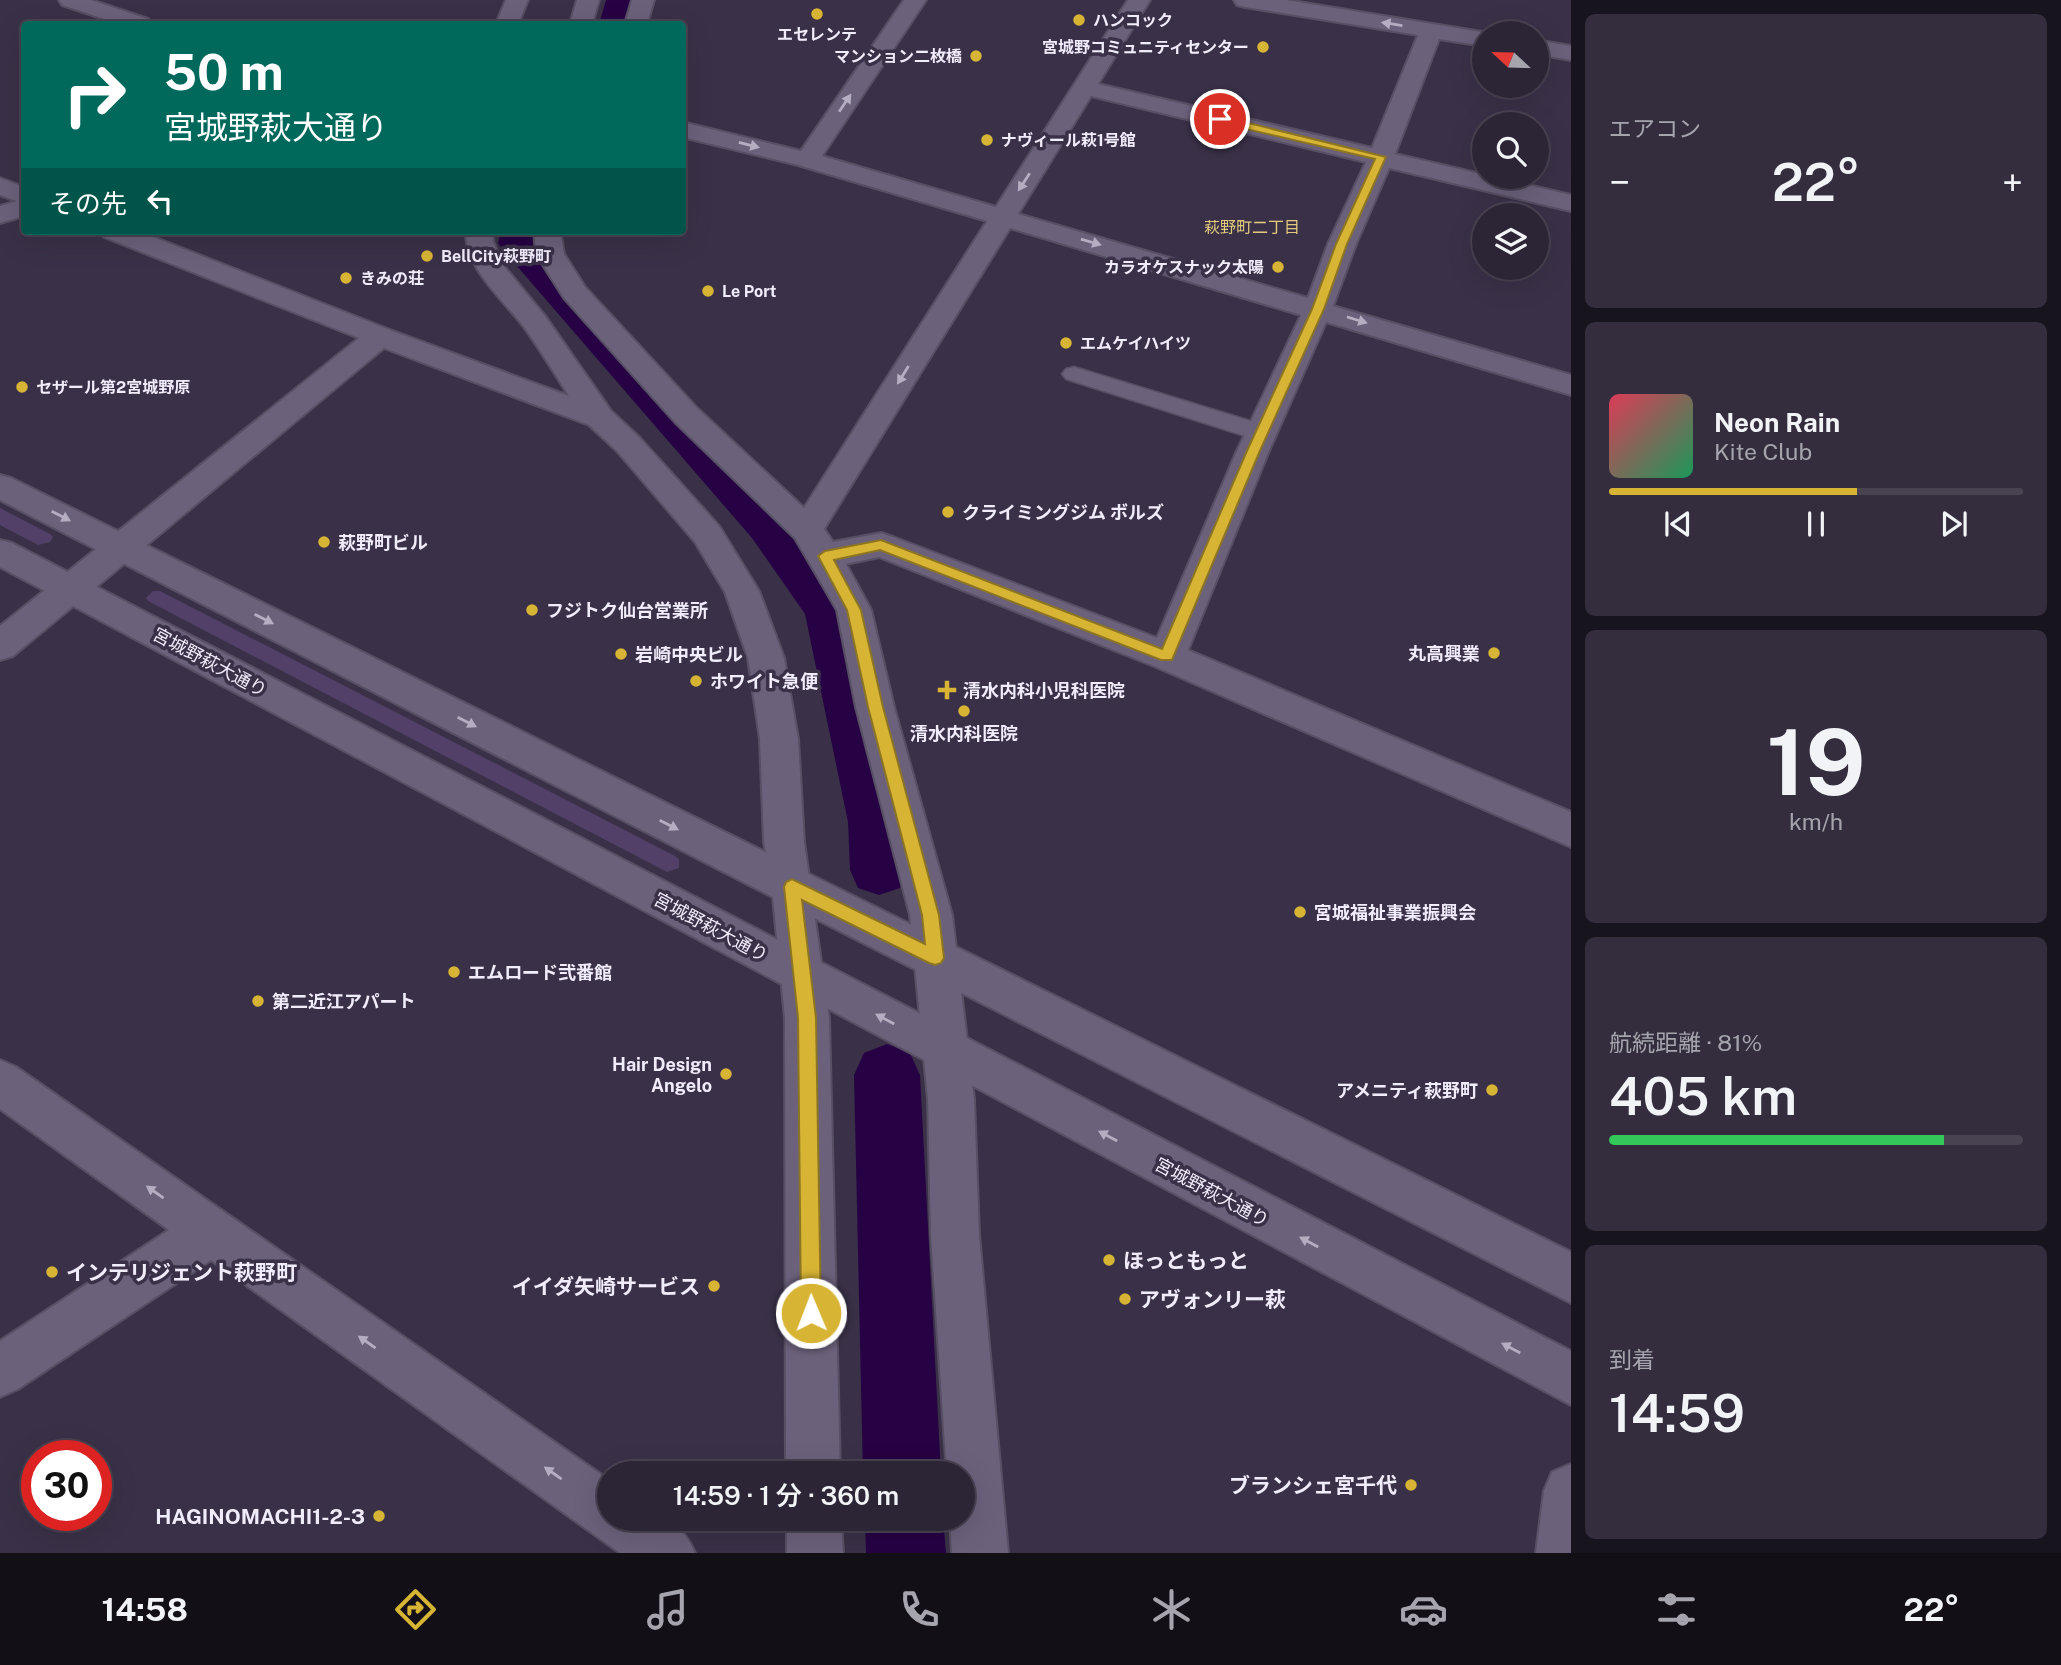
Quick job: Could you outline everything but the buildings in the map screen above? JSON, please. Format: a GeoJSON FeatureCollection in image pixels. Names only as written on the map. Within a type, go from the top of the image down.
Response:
{"type":"FeatureCollection","features":[{"type":"Feature","properties":{"kind":"street"},"geometry":{"type":"LineString","coordinates":[[70,0],[131,21]]}},
{"type":"Feature","properties":{"kind":"street"},"geometry":{"type":"LineString","coordinates":[[508,21],[517,0]]}},
{"type":"Feature","properties":{"kind":"street"},"geometry":{"type":"LineString","coordinates":[[581,21],[588,0]]}},
{"type":"Feature","properties":{"kind":"street"},"geometry":{"type":"LineString","coordinates":[[637,21],[643,0]]}},
{"type":"Feature","properties":{"kind":"street"},"geometry":{"type":"LineString","coordinates":[[807,160],[915,0]]}},
{"type":"Feature","properties":{"kind":"street"},"geometry":{"type":"LineString","coordinates":[[816,543],[1002,216],[1139,0]]}},
{"type":"Feature","properties":{"kind":"street"},"geometry":{"type":"LineString","coordinates":[[1245,0],[1472,37]]}},
{"type":"Feature","properties":{"kind":"street"},"geometry":{"type":"LineString","coordinates":[[1167,656],[1261,433],[1318,309],[1342,244],[1381,157],[1431,31]]}},
{"type":"Feature","properties":{"kind":"street"},"geometry":{"type":"LineString","coordinates":[[1549,49],[1571,53]]}},
{"type":"Feature","properties":{"kind":"street"},"geometry":{"type":"LineString","coordinates":[[1085,88],[1571,202]]}},
{"type":"Feature","properties":{"kind":"street"},"geometry":{"type":"LineString","coordinates":[[686,130],[807,160],[1002,216],[1571,385]]}},
{"type":"Feature","properties":{"kind":"street"},"geometry":{"type":"LineString","coordinates":[[0,186],[21,195]]}},
{"type":"Feature","properties":{"kind":"street"},"geometry":{"type":"LineString","coordinates":[[0,215],[21,208]]}},
{"type":"Feature","properties":{"kind":"street"},"geometry":{"type":"LineString","coordinates":[[124,235],[380,336],[600,418]]}},
{"type":"Feature","properties":{"kind":"street"},"geometry":{"type":"LineString","coordinates":[[479,235],[489,266],[535,322],[600,418],[628,444],[707,534],[742,590],[766,658],[779,739],[784,842],[792,887],[807,1018],[813,1461]]}},
{"type":"Feature","properties":{"kind":"street"},"geometry":{"type":"LineString","coordinates":[[548,235],[550,254],[574,292],[687,415],[816,543],[854,610],[875,707],[931,915],[951,1099],[954,1235],[980,1553]]}},
{"type":"Feature","properties":{"kind":"street"},"geometry":{"type":"LineString","coordinates":[[0,646],[380,336]]}},
{"type":"Feature","properties":{"kind":"street"},"geometry":{"type":"LineString","coordinates":[[0,486],[1571,1278]]}},
{"type":"Feature","properties":{"kind":"street"},"geometry":{"type":"LineString","coordinates":[[816,543],[881,545],[1167,656],[1571,830]]}},
{"type":"Feature","properties":{"kind":"street","name":"宮城野萩大通り"},"geometry":{"type":"LineString","coordinates":[[0,552],[1571,1380]]}},
{"type":"Feature","properties":{"kind":"street"},"geometry":{"type":"LineString","coordinates":[[0,1082],[597,1504]]}},
{"type":"Feature","properties":{"kind":"street"},"geometry":{"type":"LineString","coordinates":[[0,1371],[211,1231]]}},
{"type":"Feature","properties":{"kind":"street"},"geometry":{"type":"LineString","coordinates":[[1564,1553],[1571,1491]]}},
{"type":"Feature","properties":{"kind":"street"},"geometry":{"type":"LineString","coordinates":[[635,1531],[667,1553]]}},
{"type":"Feature","properties":{"kind":"street"},"geometry":{"type":"LineString","coordinates":[[814,1531],[815,1553]]}},
{"type":"Feature","properties":{"kind":"lane"},"geometry":{"type":"LineString","coordinates":[[1074,374],[1261,433]]}},
{"type":"Feature","properties":{"kind":"shaded area"},"geometry":{"type":"Polygon","coordinates":[[[0,508],[50,534],[53,537],[50,542],[38,545],[0,525],[0,508]]]}},
{"type":"Feature","properties":{"kind":"shaded area"},"geometry":{"type":"Polygon","coordinates":[[[153,591],[160,591],[675,856],[679,859],[679,868],[667,872],[148,601],[146,598],[153,591]]]}},
{"type":"Feature","properties":{"kind":"waterway"},"geometry":{"type":"LineString","coordinates":[[616,21],[622,0]]}},
{"type":"Feature","properties":{"kind":"waterway"},"geometry":{"type":"LineString","coordinates":[[520,235],[518,243],[769,526],[830,610],[877,822],[879,870]]}},
{"type":"Feature","properties":{"kind":"waterway"},"geometry":{"type":"LineString","coordinates":[[887,1075],[902,1461]]}},
{"type":"Feature","properties":{"kind":"waterway"},"geometry":{"type":"LineString","coordinates":[[905,1531],[906,1553]]}},
{"type":"Feature","properties":{"kind":"place","name":"エセレンテ"},"geometry":{"type":"Point","coordinates":[817,14]}},
{"type":"Feature","properties":{"kind":"place","name":"ハンコック"},"geometry":{"type":"Point","coordinates":[1079,20]}},
{"type":"Feature","properties":{"kind":"place","name":"宮城野コミュニティセンター"},"geometry":{"type":"Point","coordinates":[1263,47]}},
{"type":"Feature","properties":{"kind":"place","name":"マンション二枚橋"},"geometry":{"type":"Point","coordinates":[976,56]}},
{"type":"Feature","properties":{"kind":"place","name":"ナヴィール萩1号館"},"geometry":{"type":"Point","coordinates":[987,140]}},
{"type":"Feature","properties":{"kind":"place","name":"BellCity萩野町"},"geometry":{"type":"Point","coordinates":[427,256]}},
{"type":"Feature","properties":{"kind":"place","name":"カラオケスナック太陽"},"geometry":{"type":"Point","coordinates":[1278,267]}},
{"type":"Feature","properties":{"kind":"place","name":"きみの荘"},"geometry":{"type":"Point","coordinates":[346,278]}},
{"type":"Feature","properties":{"kind":"place","name":"Le Port"},"geometry":{"type":"Point","coordinates":[708,291]}},
{"type":"Feature","properties":{"kind":"place","name":"エムケイハイツ"},"geometry":{"type":"Point","coordinates":[1066,343]}},
{"type":"Feature","properties":{"kind":"place","name":"セザール第2宮城野原"},"geometry":{"type":"Point","coordinates":[22,387]}},
{"type":"Feature","properties":{"kind":"place","name":"クライミングジム ボルズ"},"geometry":{"type":"Point","coordinates":[948,512]}},
{"type":"Feature","properties":{"kind":"place","name":"萩野町ビル"},"geometry":{"type":"Point","coordinates":[324,542]}},
{"type":"Feature","properties":{"kind":"place","name":"フジトク仙台営業所"},"geometry":{"type":"Point","coordinates":[532,610]}},
{"type":"Feature","properties":{"kind":"place","name":"丸高興業"},"geometry":{"type":"Point","coordinates":[1494,653]}},
{"type":"Feature","properties":{"kind":"place","name":"岩崎中央ビル"},"geometry":{"type":"Point","coordinates":[621,654]}},
{"type":"Feature","properties":{"kind":"place","name":"ホワイト急便"},"geometry":{"type":"Point","coordinates":[696,681]}},
{"type":"Feature","properties":{"kind":"place","name":"清水内科小児科医院"},"geometry":{"type":"Point","coordinates":[947,690]}},
{"type":"Feature","properties":{"kind":"place","name":"清水内科医院"},"geometry":{"type":"Point","coordinates":[964,711]}},
{"type":"Feature","properties":{"kind":"place","name":"宮城福祉事業振興会"},"geometry":{"type":"Point","coordinates":[1300,912]}},
{"type":"Feature","properties":{"kind":"place","name":"エムロード弐番館"},"geometry":{"type":"Point","coordinates":[454,972]}},
{"type":"Feature","properties":{"kind":"place","name":"第二近江アパート"},"geometry":{"type":"Point","coordinates":[258,1001]}},
{"type":"Feature","properties":{"kind":"place","name":"Hair Design Angelo"},"geometry":{"type":"Point","coordinates":[726,1074]}},
{"type":"Feature","properties":{"kind":"place","name":"アメニティ萩野町"},"geometry":{"type":"Point","coordinates":[1492,1090]}},
{"type":"Feature","properties":{"kind":"place","name":"ほっともっと"},"geometry":{"type":"Point","coordinates":[1109,1260]}},
{"type":"Feature","properties":{"kind":"place","name":"インテリジェント萩野町"},"geometry":{"type":"Point","coordinates":[52,1272]}},
{"type":"Feature","properties":{"kind":"place","name":"イイダ矢崎サービス"},"geometry":{"type":"Point","coordinates":[714,1286]}},
{"type":"Feature","properties":{"kind":"place","name":"アヴォンリー萩"},"geometry":{"type":"Point","coordinates":[1125,1299]}},
{"type":"Feature","properties":{"kind":"place","name":"ブランシェ宮千代"},"geometry":{"type":"Point","coordinates":[1411,1485]}},
{"type":"Feature","properties":{"kind":"place","name":"HAGINOMACHI1-2-3"},"geometry":{"type":"Point","coordinates":[379,1516]}},
{"type":"Feature","properties":{"kind":"district","name":"萩野町二丁目"},"geometry":{"type":"Point","coordinates":[1252,227]}},
{"type":"Feature","properties":{"kind":"route"},"geometry":{"type":"LineString","coordinates":[[811,1313],[807,1018],[792,887],[935,958],[931,915],[875,707],[854,610],[825,556],[881,545],[1167,656],[1381,157],[1220,119]]}}]}
